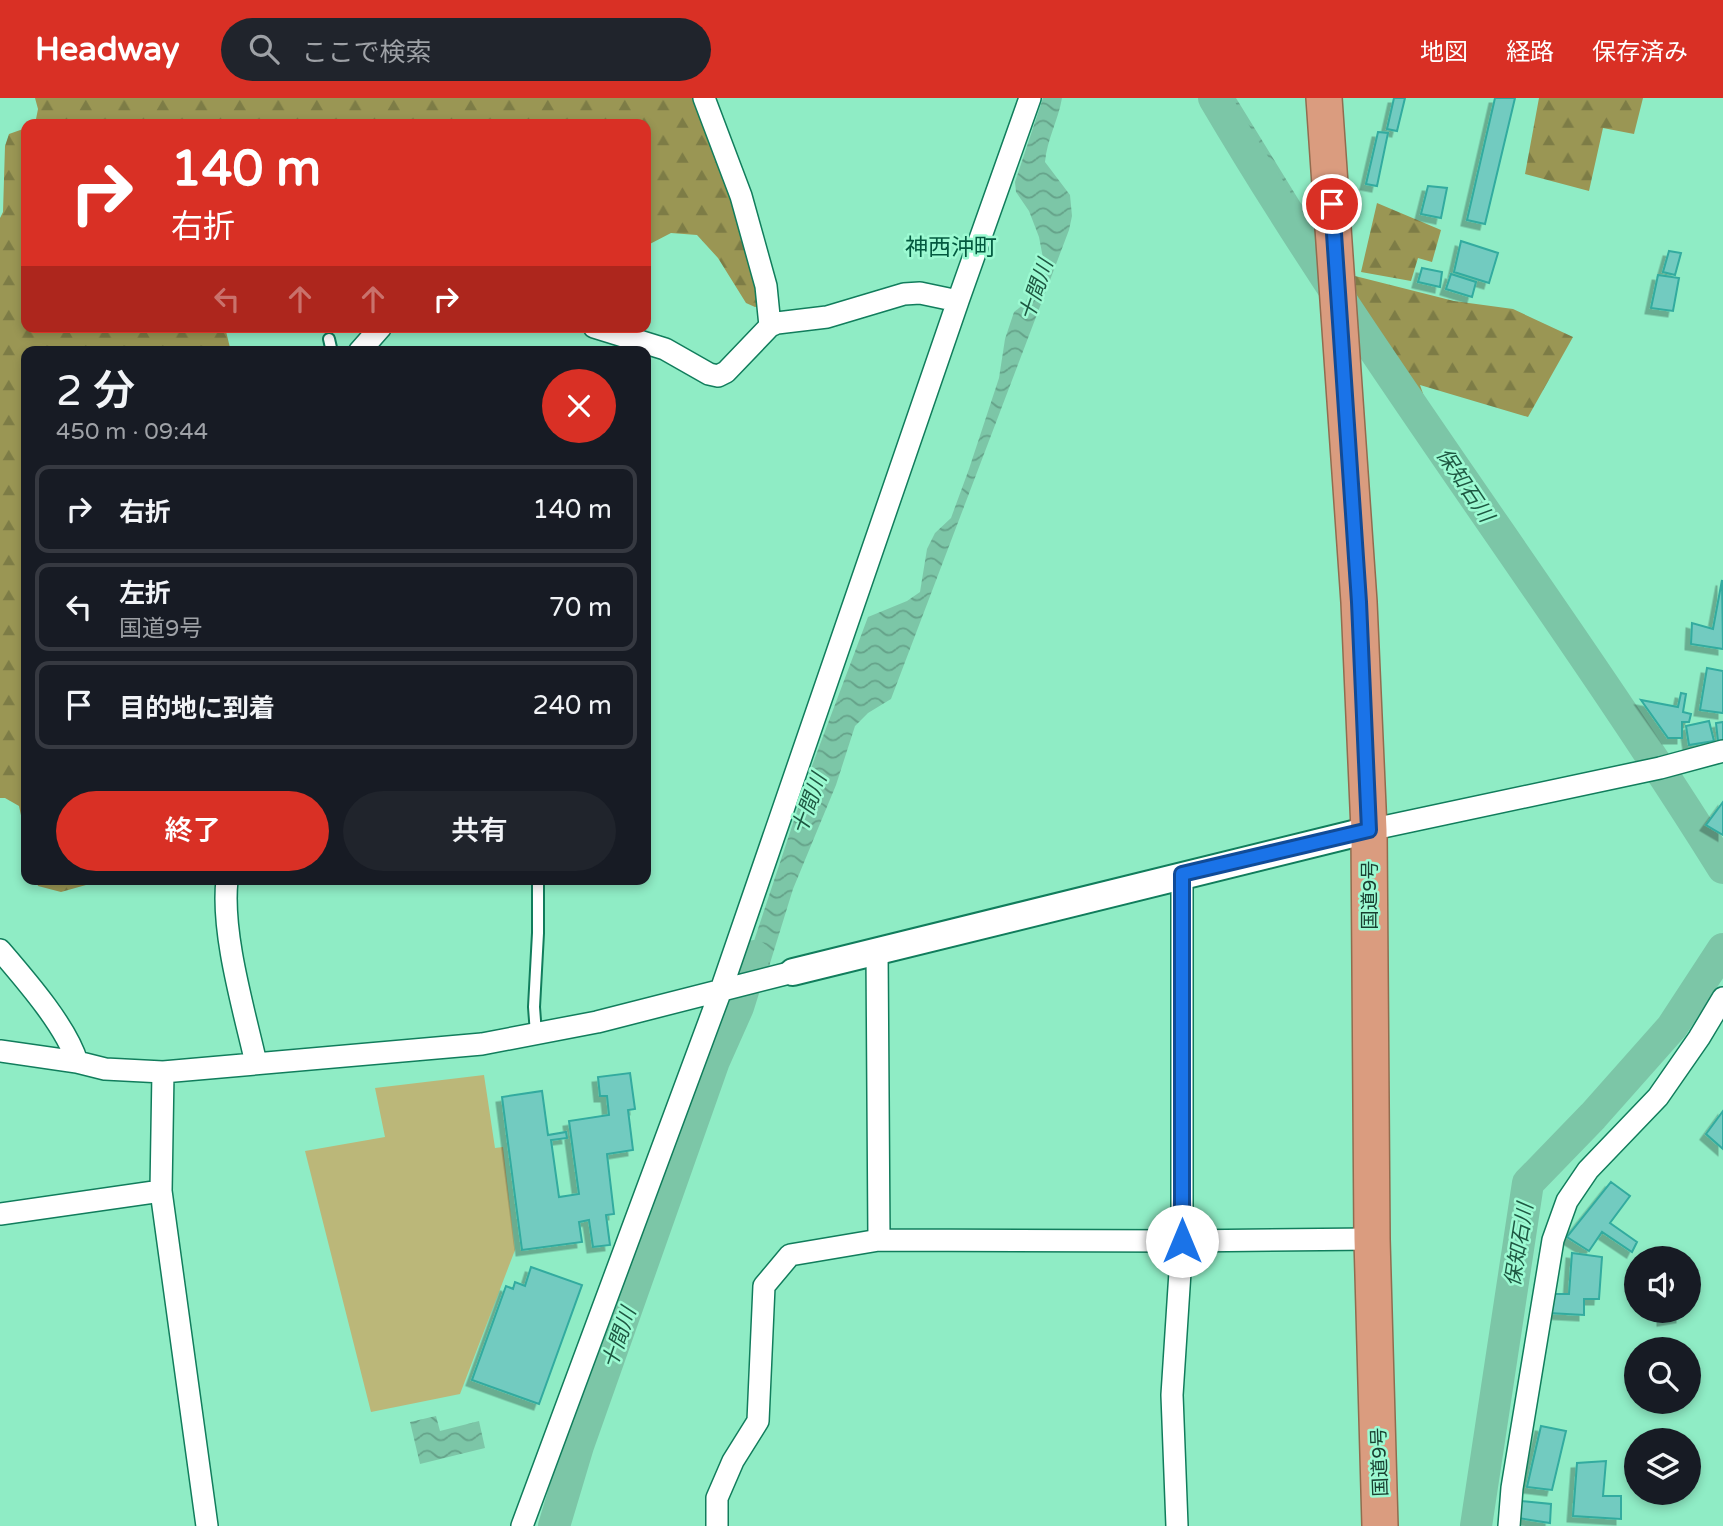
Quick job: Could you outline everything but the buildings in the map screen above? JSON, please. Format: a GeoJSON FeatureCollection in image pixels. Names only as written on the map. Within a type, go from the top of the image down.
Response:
{"type":"FeatureCollection","features":[{"type":"Feature","properties":{"kind":"highway","name":"国道9号"},"geometry":{"type":"LineString","coordinates":[[1324,98],[1359,602],[1369,830],[1372,1239],[1380,1526]]}},
{"type":"Feature","properties":{"kind":"street"},"geometry":{"type":"LineString","coordinates":[[704,98],[741,196],[766,286],[770,326]]}},
{"type":"Feature","properties":{"kind":"street"},"geometry":{"type":"LineString","coordinates":[[522,1526],[725,988],[958,301],[1030,98]]}},
{"type":"Feature","properties":{"kind":"street"},"geometry":{"type":"LineString","coordinates":[[651,347],[664,349],[709,374],[718,376],[726,372],[770,326],[777,323],[827,317],[904,294],[920,293],[958,301]]}},
{"type":"Feature","properties":{"kind":"street"},"geometry":{"type":"LineString","coordinates":[[609,333],[640,346]]}},
{"type":"Feature","properties":{"kind":"street"},"geometry":{"type":"LineString","coordinates":[[0,1051],[77,1062],[105,1069],[163,1072],[482,1044],[597,1022],[1182,874],[1369,830],[1660,768],[1723,751]]}},
{"type":"Feature","properties":{"kind":"street"},"geometry":{"type":"LineString","coordinates":[[1177,1526],[1172,1395],[1182,1241],[1182,874]]}},
{"type":"Feature","properties":{"kind":"street"},"geometry":{"type":"LineString","coordinates":[[227,885],[225,909],[256,1062]]}},
{"type":"Feature","properties":{"kind":"street"},"geometry":{"type":"LineString","coordinates":[[0,950],[30,984],[73,1049],[77,1062]]}},
{"type":"Feature","properties":{"kind":"street"},"geometry":{"type":"LineString","coordinates":[[877,950],[879,1240]]}},
{"type":"Feature","properties":{"kind":"street"},"geometry":{"type":"LineString","coordinates":[[1509,1526],[1512,1488],[1553,1240],[1567,1200],[1587,1170],[1658,1097],[1723,998]]}},
{"type":"Feature","properties":{"kind":"street"},"geometry":{"type":"LineString","coordinates":[[163,1072],[161,1191],[207,1526]]}},
{"type":"Feature","properties":{"kind":"street"},"geometry":{"type":"LineString","coordinates":[[0,1213],[161,1191]]}},
{"type":"Feature","properties":{"kind":"street"},"geometry":{"type":"LineString","coordinates":[[716,1526],[717,1498],[733,1461],[758,1421],[764,1286],[790,1255],[879,1240],[1372,1239]]}},
{"type":"Feature","properties":{"kind":"lane"},"geometry":{"type":"LineString","coordinates":[[329,339],[331,346]]}},
{"type":"Feature","properties":{"kind":"lane"},"geometry":{"type":"LineString","coordinates":[[536,1034],[534,1007],[538,885]]}},
{"type":"Feature","properties":{"kind":"green space"},"geometry":{"type":"Polygon","coordinates":[[[35,98],[699,98],[740,201],[760,306],[746,303],[718,258],[697,235],[671,233],[651,243],[651,119],[36,119],[38,109],[35,98]]]}},
{"type":"Feature","properties":{"kind":"green space"},"geometry":{"type":"Polygon","coordinates":[[[1539,98],[1643,98],[1634,134],[1603,128],[1589,191],[1525,174],[1539,98]]]}},
{"type":"Feature","properties":{"kind":"green space"},"geometry":{"type":"Polygon","coordinates":[[[21,130],[21,333],[226,333],[230,346],[21,346],[21,815],[19,806],[0,798],[0,218],[3,212],[5,146],[9,134],[21,130]]]}},
{"type":"Feature","properties":{"kind":"green space"},"geometry":{"type":"Polygon","coordinates":[[[1377,203],[1441,230],[1432,262],[1418,258],[1411,281],[1361,272],[1377,203]]]}},
{"type":"Feature","properties":{"kind":"green space"},"geometry":{"type":"Polygon","coordinates":[[[1355,276],[1454,301],[1513,309],[1573,337],[1528,417],[1420,385],[1427,405],[1415,400],[1358,319],[1355,276]]]}},
{"type":"Feature","properties":{"kind":"green space"},"geometry":{"type":"Polygon","coordinates":[[[38,885],[86,885],[61,892],[38,885]]]}},
{"type":"Feature","properties":{"kind":"shaded area"},"geometry":{"type":"Polygon","coordinates":[[[484,1075],[495,1148],[503,1147],[515,1250],[460,1394],[371,1412],[305,1151],[385,1137],[375,1088],[484,1075]]]}},
{"type":"Feature","properties":{"kind":"water"},"geometry":{"type":"Polygon","coordinates":[[[1043,98],[1062,98],[1045,162],[1070,195],[1072,216],[1069,230],[891,699],[868,713],[855,726],[836,785],[793,889],[767,973],[741,980],[813,763],[868,617],[907,601],[920,592],[927,549],[935,533],[951,518],[969,469],[999,378],[1005,339],[1014,312],[1024,304],[1040,277],[1043,258],[1039,237],[1029,211],[1016,192],[1015,182],[1043,98]]]}},
{"type":"Feature","properties":{"kind":"water"},"geometry":{"type":"Polygon","coordinates":[[[1217,98],[1236,98],[1300,202],[1322,231],[1324,262],[1217,98]]]}},
{"type":"Feature","properties":{"kind":"water"},"geometry":{"type":"Polygon","coordinates":[[[436,1416],[440,1431],[479,1421],[485,1448],[420,1464],[410,1422],[436,1416]]]}},
{"type":"Feature","properties":{"kind":"waterway","name":"保知石川"},"geometry":{"type":"LineString","coordinates":[[1214,98],[1337,294],[1597,675],[1723,868]]}},
{"type":"Feature","properties":{"kind":"waterway","name":"保知石川"},"geometry":{"type":"LineString","coordinates":[[1476,1526],[1528,1183],[1593,1116],[1672,1027],[1723,949]]}},
{"type":"Feature","properties":{"kind":"waterway","name":"十間川"},"geometry":{"type":"LineString","coordinates":[[554,1526],[578,1446],[714,1061],[738,1007],[754,956]]}},
{"type":"Feature","properties":{"kind":"district","name":"神西沖町"},"geometry":{"type":"Point","coordinates":[951,247]}},
{"type":"Feature","properties":{"kind":"route"},"geometry":{"type":"LineString","coordinates":[[1182,1241],[1182,874],[1369,830],[1359,602],[1332,204]]}}]}
